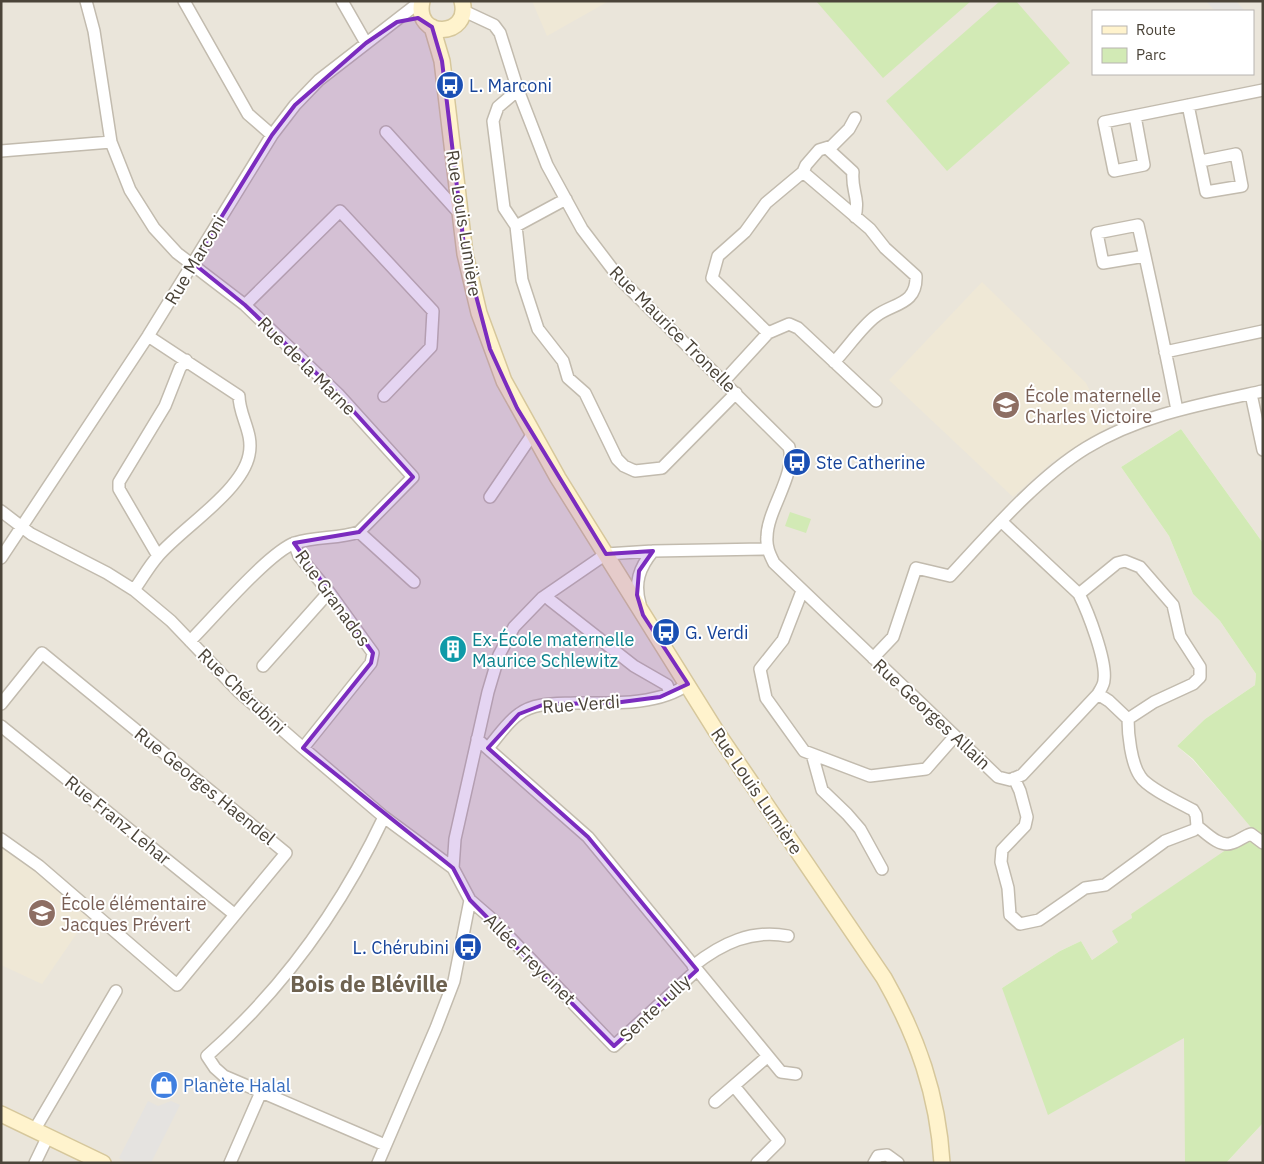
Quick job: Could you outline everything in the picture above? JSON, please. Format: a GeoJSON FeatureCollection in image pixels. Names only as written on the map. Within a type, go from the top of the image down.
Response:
{"type":"FeatureCollection","features":[{"type":"Feature","properties":{"kind":"main road","name":"Rue Louis Lumière"},"geometry":{"type":"LineString","coordinates":[[422,1],[421,13],[442,61]]}},
{"type":"Feature","properties":{"kind":"main road","name":"Rue Louis Lumière"},"geometry":{"type":"LineString","coordinates":[[463,6],[460,21],[451,28],[444,46],[442,61],[460,214],[470,277],[487,340],[504,381],[532,435],[643,615],[716,731],[884,978],[904,1013],[918,1046],[934,1101],[942,1163]]}},
{"type":"Feature","properties":{"kind":"main road"},"geometry":{"type":"LineString","coordinates":[[427,23],[441,30],[451,28]]}},
{"type":"Feature","properties":{"kind":"main road"},"geometry":{"type":"LineString","coordinates":[[1,1114],[102,1163]]}},
{"type":"Feature","properties":{"kind":"street","name":"Rue de la Marne"},"geometry":{"type":"LineString","coordinates":[[86,1],[94,31],[111,142],[130,190],[154,228],[177,253],[193,263],[245,305],[338,394],[413,477],[359,532]]}},
{"type":"Feature","properties":{"kind":"street"},"geometry":{"type":"LineString","coordinates":[[184,1],[248,114],[272,134]]}},
{"type":"Feature","properties":{"kind":"street"},"geometry":{"type":"LineString","coordinates":[[342,1],[366,43]]}},
{"type":"Feature","properties":{"kind":"street","name":"Rue Marconi"},"geometry":{"type":"LineString","coordinates":[[1,558],[148,336],[272,134],[294,105],[319,80],[422,1]]}},
{"type":"Feature","properties":{"kind":"street","name":"Rue Maurice Tronelle"},"geometry":{"type":"LineString","coordinates":[[463,6],[494,24],[505,46],[518,90],[547,165],[582,229],[620,280],[777,433],[790,451],[789,464],[766,536],[768,549]]}},
{"type":"Feature","properties":{"kind":"street","name":"Rue Marconi"},"geometry":{"type":"LineString","coordinates":[[397,22],[427,23]]}},
{"type":"Feature","properties":{"kind":"street"},"geometry":{"type":"LineString","coordinates":[[518,90],[498,107],[493,120],[504,208],[516,226],[522,280],[538,329],[563,361],[568,378],[585,393],[617,459],[624,466],[635,471],[662,468],[736,393]]}},
{"type":"Feature","properties":{"kind":"street"},"geometry":{"type":"LineString","coordinates":[[1135,116],[1144,165],[1114,171],[1104,122],[1263,90]]}},
{"type":"Feature","properties":{"kind":"street"},"geometry":{"type":"LineString","coordinates":[[1188,105],[1201,161]]}},
{"type":"Feature","properties":{"kind":"street"},"geometry":{"type":"LineString","coordinates":[[768,332],[712,278],[718,256],[745,232],[766,203],[803,172],[806,165],[819,150],[828,149],[849,129],[855,118]]}},
{"type":"Feature","properties":{"kind":"street"},"geometry":{"type":"LineString","coordinates":[[386,132],[460,214]]}},
{"type":"Feature","properties":{"kind":"street"},"geometry":{"type":"LineString","coordinates":[[1,151],[111,142]]}},
{"type":"Feature","properties":{"kind":"street"},"geometry":{"type":"LineString","coordinates":[[828,149],[853,172],[852,184],[859,203],[855,217]]}},
{"type":"Feature","properties":{"kind":"street"},"geometry":{"type":"LineString","coordinates":[[803,172],[855,217],[916,276],[914,291],[902,304],[876,316],[834,362]]}},
{"type":"Feature","properties":{"kind":"street"},"geometry":{"type":"LineString","coordinates":[[516,226],[566,199]]}},
{"type":"Feature","properties":{"kind":"street"},"geometry":{"type":"LineString","coordinates":[[245,305],[340,211],[433,311],[431,347],[384,396]]}},
{"type":"Feature","properties":{"kind":"street"},"geometry":{"type":"LineString","coordinates":[[1145,256],[1102,263],[1097,233],[1138,225],[1145,256],[1177,410]]}},
{"type":"Feature","properties":{"kind":"street"},"geometry":{"type":"LineString","coordinates":[[724,381],[768,332],[789,324],[798,328],[876,401]]}},
{"type":"Feature","properties":{"kind":"street"},"geometry":{"type":"LineString","coordinates":[[1165,352],[1263,331]]}},
{"type":"Feature","properties":{"kind":"street"},"geometry":{"type":"LineString","coordinates":[[134,590],[158,556],[217,501],[244,468],[249,456],[250,443],[246,423],[239,406],[239,396],[148,336]]}},
{"type":"Feature","properties":{"kind":"street"},"geometry":{"type":"LineString","coordinates":[[158,556],[119,490],[119,482],[165,406],[180,368],[186,360]]}},
{"type":"Feature","properties":{"kind":"street"},"geometry":{"type":"LineString","coordinates":[[873,658],[892,637],[916,568],[950,576],[1034,489],[1086,448],[1146,420],[1177,410],[1263,391]]}},
{"type":"Feature","properties":{"kind":"street"},"geometry":{"type":"LineString","coordinates":[[1251,394],[1263,450]]}},
{"type":"Feature","properties":{"kind":"street"},"geometry":{"type":"LineString","coordinates":[[490,497],[532,435]]}},
{"type":"Feature","properties":{"kind":"street","name":"Rue Chérubini"},"geometry":{"type":"LineString","coordinates":[[1,511],[31,534],[107,573],[134,590],[190,641],[238,691],[303,748],[384,817],[452,868]]}},
{"type":"Feature","properties":{"kind":"street"},"geometry":{"type":"LineString","coordinates":[[1002,521],[1079,594],[1086,607],[1104,667],[1104,682],[1098,694],[1022,775],[1014,778],[1027,816],[1026,826],[1002,850],[1000,862],[1008,888],[1010,915],[1020,924],[1039,920],[1085,888],[1105,885],[1166,841],[1194,830],[1197,826]]}},
{"type":"Feature","properties":{"kind":"street"},"geometry":{"type":"LineString","coordinates":[[190,641],[281,549],[294,543],[359,532],[414,582]]}},
{"type":"Feature","properties":{"kind":"street","name":"Rue Granados"},"geometry":{"type":"LineString","coordinates":[[294,543],[299,556],[330,592],[373,653],[371,663],[303,748]]}},
{"type":"Feature","properties":{"kind":"street"},"geometry":{"type":"LineString","coordinates":[[452,868],[455,839],[477,738],[499,655],[514,627],[542,598],[606,554],[652,551],[768,549]]}},
{"type":"Feature","properties":{"kind":"street","name":"Rue Georges Allain"},"geometry":{"type":"LineString","coordinates":[[768,549],[774,563],[955,736],[998,776],[1010,780],[1014,778]]}},
{"type":"Feature","properties":{"kind":"street"},"geometry":{"type":"LineString","coordinates":[[643,615],[637,596],[637,583],[639,571],[652,551]]}},
{"type":"Feature","properties":{"kind":"street"},"geometry":{"type":"LineString","coordinates":[[1079,594],[1116,563],[1125,561],[1140,567],[1173,605],[1180,636],[1200,668],[1200,677],[1193,684],[1154,702],[1128,719]]}},
{"type":"Feature","properties":{"kind":"street"},"geometry":{"type":"LineString","coordinates":[[802,591],[783,640],[760,670],[766,698],[804,751],[870,776],[884,775],[926,769],[955,736]]}},
{"type":"Feature","properties":{"kind":"street"},"geometry":{"type":"LineString","coordinates":[[263,666],[330,592]]}},
{"type":"Feature","properties":{"kind":"street"},"geometry":{"type":"LineString","coordinates":[[550,600],[634,666],[667,685],[670,693]]}},
{"type":"Feature","properties":{"kind":"street","name":"Rue Georges Haendel"},"geometry":{"type":"LineString","coordinates":[[1,704],[42,653],[286,853],[177,984],[39,866],[1,839]]}},
{"type":"Feature","properties":{"kind":"street","name":"Rue Verdi"},"geometry":{"type":"LineString","coordinates":[[488,748],[519,714],[545,704],[614,703],[670,693],[688,684]]}},
{"type":"Feature","properties":{"kind":"street"},"geometry":{"type":"LineString","coordinates":[[1098,694],[1109,701],[1128,719],[1128,736],[1140,776],[1146,782],[1193,810],[1196,815],[1197,826],[1214,840],[1225,844],[1232,843],[1251,834],[1263,843]]}},
{"type":"Feature","properties":{"kind":"street","name":"Rue Franz Lehar"},"geometry":{"type":"LineString","coordinates":[[1,726],[234,914]]}},
{"type":"Feature","properties":{"kind":"street"},"geometry":{"type":"LineString","coordinates":[[477,738],[588,837],[781,1072],[796,1074]]}},
{"type":"Feature","properties":{"kind":"street"},"geometry":{"type":"LineString","coordinates":[[812,754],[822,790],[860,829],[882,869]]}},
{"type":"Feature","properties":{"kind":"street"},"geometry":{"type":"LineString","coordinates":[[384,817],[363,862],[315,937],[262,1002],[207,1056],[215,1068],[224,1076],[385,1145]]}},
{"type":"Feature","properties":{"kind":"street","name":"Allée Freycinet"},"geometry":{"type":"LineString","coordinates":[[452,868],[470,900],[499,927],[614,1046]]}},
{"type":"Feature","properties":{"kind":"street"},"geometry":{"type":"LineString","coordinates":[[378,1163],[436,1028],[454,981],[470,900]]}},
{"type":"Feature","properties":{"kind":"street","name":"Sente Lully"},"geometry":{"type":"LineString","coordinates":[[614,1046],[710,952],[732,941],[754,934],[772,933],[788,936]]}},
{"type":"Feature","properties":{"kind":"street"},"geometry":{"type":"LineString","coordinates":[[35,1163],[41,1133],[116,991]]}},
{"type":"Feature","properties":{"kind":"street"},"geometry":{"type":"LineString","coordinates":[[715,1102],[768,1056]]}},
{"type":"Feature","properties":{"kind":"street"},"geometry":{"type":"LineString","coordinates":[[734,1086],[779,1141],[757,1163]]}},
{"type":"Feature","properties":{"kind":"street"},"geometry":{"type":"LineString","coordinates":[[230,1163],[261,1092]]}},
{"type":"Feature","properties":{"kind":"street"},"geometry":{"type":"LineString","coordinates":[[874,1163],[878,1156],[886,1155],[898,1163]]}},
{"type":"Feature","properties":{"kind":"highlighted area"},"geometry":{"type":"Polygon","coordinates":[[[418,18],[432,27],[442,61],[465,254],[490,349],[517,408],[606,554],[653,551],[639,571],[637,595],[643,615],[688,684],[660,697],[614,703],[545,704],[519,714],[488,748],[588,837],[697,970],[614,1046],[470,900],[453,868],[303,748],[371,663],[373,653],[294,543],[359,532],[413,477],[338,394],[245,305],[193,263],[272,135],[295,105],[366,43],[397,22],[418,18]]]}},
{"type":"Feature","properties":{"kind":"shaded area"},"geometry":{"type":"Polygon","coordinates":[[[1,1],[1263,1],[1263,543],[1181,429],[1121,467],[1169,536],[1193,594],[1220,621],[1256,674],[1255,685],[1205,719],[1177,746],[1193,760],[1257,834],[1222,854],[1131,914],[1132,918],[1118,942],[1092,960],[1081,941],[1060,951],[1002,988],[1185,1037],[1185,1163],[1,1163],[1,1]]]}},
{"type":"Feature","properties":{"kind":"shaded area"},"geometry":{"type":"Polygon","coordinates":[[[532,1],[609,1],[547,36],[532,1]]]}},
{"type":"Feature","properties":{"kind":"shaded area"},"geometry":{"type":"Polygon","coordinates":[[[1206,1],[1236,1],[1244,10],[1214,10],[1206,1]]]}},
{"type":"Feature","properties":{"kind":"shaded area","name":"École maternelle Charles Victoire"},"geometry":{"type":"Polygon","coordinates":[[[982,282],[1086,383],[1108,427],[1052,462],[1013,497],[889,380],[982,282]]]}},
{"type":"Feature","properties":{"kind":"shaded area","name":"École élémentaire Jacques Prévert"},"geometry":{"type":"Polygon","coordinates":[[[1,847],[30,867],[88,917],[42,984],[1,965],[1,847]]]}},
{"type":"Feature","properties":{"kind":"shaded area"},"geometry":{"type":"Polygon","coordinates":[[[148,1101],[158,1106],[171,1101],[180,1105],[151,1163],[127,1163],[119,1158],[148,1101]]]}},
{"type":"Feature","properties":{"kind":"shaded area"},"geometry":{"type":"Polygon","coordinates":[[[1263,1123],[1263,1163],[1226,1163],[1263,1123]]]}},
{"type":"Feature","properties":{"kind":"green space"},"geometry":{"type":"Polygon","coordinates":[[[816,1],[971,1],[883,78],[816,1]]]}},
{"type":"Feature","properties":{"kind":"green space"},"geometry":{"type":"Polygon","coordinates":[[[1000,1],[1016,1],[1070,63],[947,171],[886,101],[1000,1]]]}},
{"type":"Feature","properties":{"kind":"green space"},"geometry":{"type":"Polygon","coordinates":[[[1181,429],[1263,543],[1263,1123],[1226,1163],[1185,1163],[1184,1038],[1048,1115],[1002,988],[1060,951],[1081,941],[1092,960],[1118,942],[1112,931],[1132,918],[1131,914],[1254,831],[1193,759],[1177,746],[1205,719],[1255,685],[1256,674],[1220,621],[1193,594],[1169,536],[1121,467],[1181,429]]]}},
{"type":"Feature","properties":{"kind":"green space"},"geometry":{"type":"Polygon","coordinates":[[[790,512],[811,519],[806,533],[785,526],[790,512]]]}},
{"type":"Feature","properties":{"kind":"place","name":"L. Marconi"},"geometry":{"type":"Point","coordinates":[450,85]}},
{"type":"Feature","properties":{"kind":"place","name":"École maternelle Charles Victoire"},"geometry":{"type":"Point","coordinates":[1006,405]}},
{"type":"Feature","properties":{"kind":"place","name":"Ste Catherine"},"geometry":{"type":"Point","coordinates":[797,462]}},
{"type":"Feature","properties":{"kind":"place","name":"G. Verdi"},"geometry":{"type":"Point","coordinates":[666,632]}},
{"type":"Feature","properties":{"kind":"place","name":"Ex-École maternelle Maurice Schlewitz"},"geometry":{"type":"Point","coordinates":[453,649]}},
{"type":"Feature","properties":{"kind":"place","name":"École élémentaire Jacques Prévert"},"geometry":{"type":"Point","coordinates":[42,913]}},
{"type":"Feature","properties":{"kind":"place","name":"L. Chérubini"},"geometry":{"type":"Point","coordinates":[468,947]}},
{"type":"Feature","properties":{"kind":"place","name":"Planète Halal"},"geometry":{"type":"Point","coordinates":[164,1085]}},
{"type":"Feature","properties":{"kind":"district","name":"Bois de Bléville"},"geometry":{"type":"Point","coordinates":[369,983]}}]}
